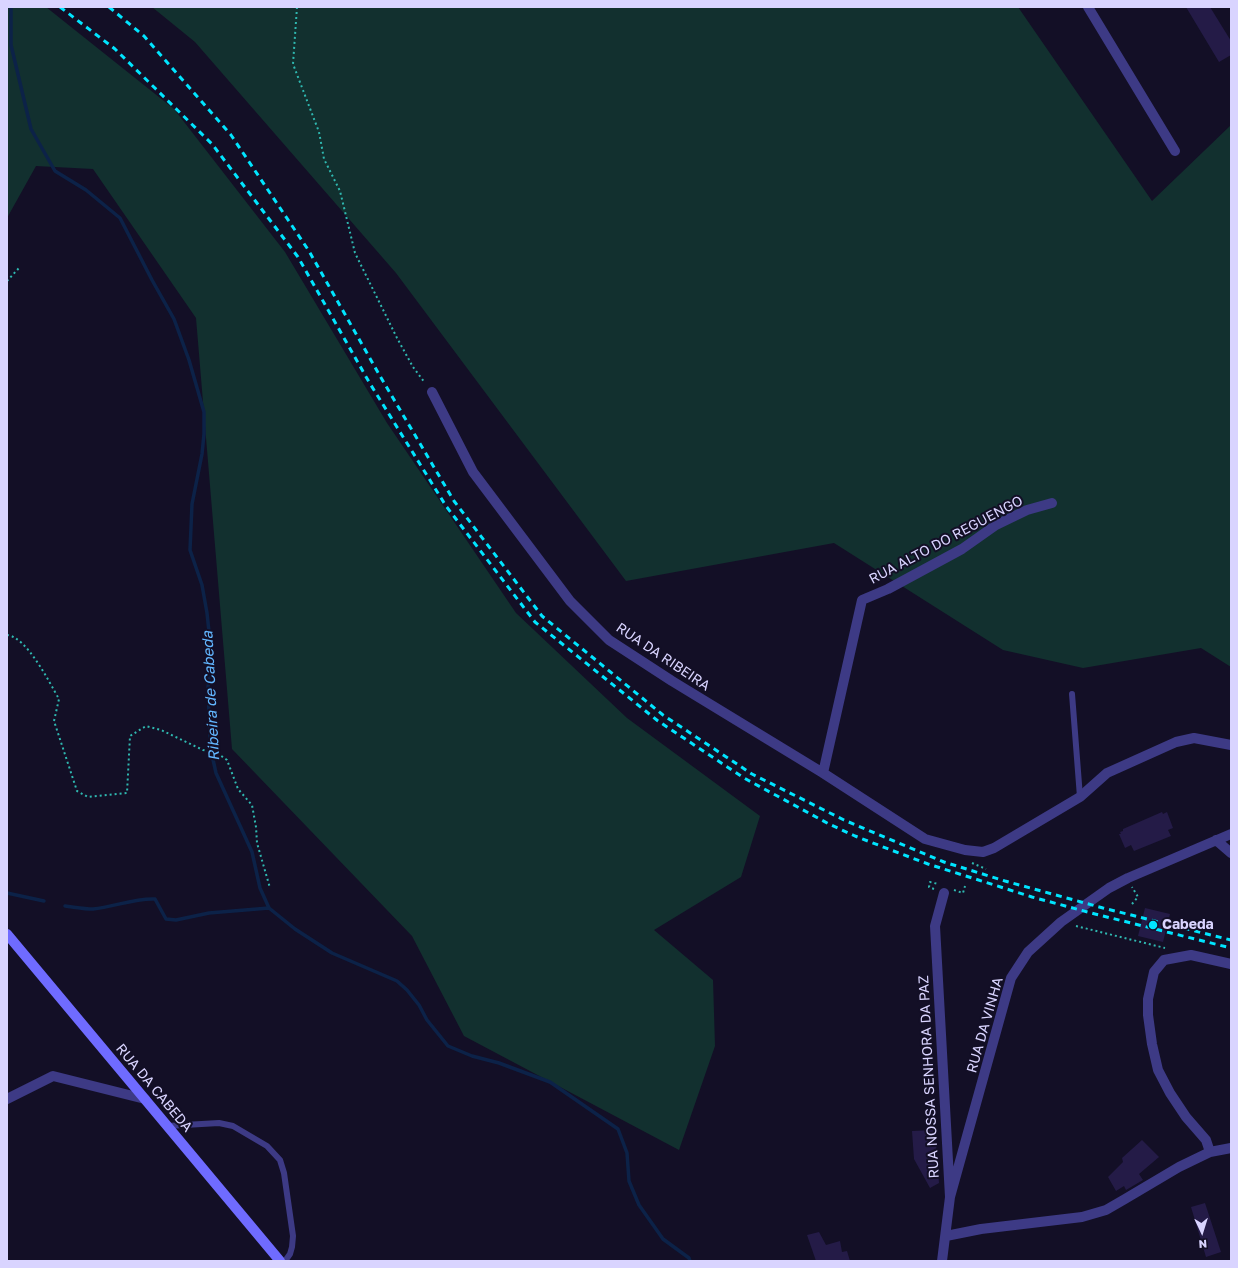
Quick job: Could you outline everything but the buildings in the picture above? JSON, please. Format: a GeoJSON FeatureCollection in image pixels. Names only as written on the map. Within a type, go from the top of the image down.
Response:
{"type":"FeatureCollection","features":[{"type":"Feature","properties":{"kind":"main road","name":"RUA DA CABEDA"},"geometry":{"type":"LineString","coordinates":[[7,934],[280,1261]]}},
{"type":"Feature","properties":{"kind":"street"},"geometry":{"type":"LineString","coordinates":[[1088,7],[1175,151]]}},
{"type":"Feature","properties":{"kind":"street","name":"RUA DA RIBEIRA"},"geometry":{"type":"LineString","coordinates":[[432,392],[472,472],[570,601],[609,640],[672,681],[823,772],[925,839],[965,850],[983,852],[994,848],[1080,797]]}},
{"type":"Feature","properties":{"kind":"street","name":"RUA ALTO DO REGUENGO"},"geometry":{"type":"LineString","coordinates":[[823,772],[862,600],[962,550],[996,525],[1027,510],[1052,503]]}},
{"type":"Feature","properties":{"kind":"street"},"geometry":{"type":"LineString","coordinates":[[1080,797],[1107,774],[1176,742],[1194,738],[1231,745]]}},
{"type":"Feature","properties":{"kind":"street","name":"RUA DA VINHA"},"geometry":{"type":"LineString","coordinates":[[950,1197],[1012,978],[1028,952],[1061,922],[1109,888],[1128,878],[1231,834]]}},
{"type":"Feature","properties":{"kind":"street"},"geometry":{"type":"LineString","coordinates":[[1216,840],[1231,853]]}},
{"type":"Feature","properties":{"kind":"street","name":"RUA NOSSA SENHORA DA PAZ"},"geometry":{"type":"LineString","coordinates":[[942,1261],[950,1197],[935,926],[944,893]]}},
{"type":"Feature","properties":{"kind":"street"},"geometry":{"type":"LineString","coordinates":[[1210,1152],[1206,1140],[1186,1117],[1170,1093],[1158,1070],[1152,1044],[1148,1015],[1148,999],[1154,972],[1164,960],[1191,955],[1231,964]]}},
{"type":"Feature","properties":{"kind":"street"},"geometry":{"type":"LineString","coordinates":[[7,1099],[53,1076],[145,1099]]}},
{"type":"Feature","properties":{"kind":"street"},"geometry":{"type":"LineString","coordinates":[[946,1236],[981,1229],[1082,1217],[1106,1210],[1179,1167],[1210,1152],[1231,1148]]}},
{"type":"Feature","properties":{"kind":"lane"},"geometry":{"type":"LineString","coordinates":[[1072,694],[1080,797]]}},
{"type":"Feature","properties":{"kind":"lane"},"geometry":{"type":"LineString","coordinates":[[168,1126],[219,1123],[233,1126],[267,1146],[280,1160],[284,1173],[293,1236],[290,1254],[285,1261]]}},
{"type":"Feature","properties":{"kind":"path"},"geometry":{"type":"LineString","coordinates":[[297,7],[293,64],[319,132],[324,159],[340,191],[355,253],[400,344],[413,367],[432,392]]}},
{"type":"Feature","properties":{"kind":"path"},"geometry":{"type":"LineString","coordinates":[[7,281],[19,268]]}},
{"type":"Feature","properties":{"kind":"path"},"geometry":{"type":"LineString","coordinates":[[7,635],[12,636],[30,651],[59,699],[54,720],[77,791],[88,797],[127,793],[130,736],[146,726],[161,730],[203,750],[217,753],[227,760],[238,789],[252,805],[257,843],[270,888]]}},
{"type":"Feature","properties":{"kind":"path"},"geometry":{"type":"LineString","coordinates":[[1128,878],[1138,897],[1132,904]]}},
{"type":"Feature","properties":{"kind":"path"},"geometry":{"type":"LineString","coordinates":[[1061,922],[1169,950]]}},
{"type":"Feature","properties":{"kind":"green space"},"geometry":{"type":"Polygon","coordinates":[[[7,7],[46,7],[174,109],[285,252],[387,423],[516,613],[627,718],[760,816],[741,877],[654,930],[713,980],[715,1046],[679,1150],[464,1036],[412,936],[232,749],[196,318],[93,169],[36,166],[7,218],[7,7]]]}},
{"type":"Feature","properties":{"kind":"green space"},"geometry":{"type":"Polygon","coordinates":[[[152,7],[1018,7],[1152,201],[1231,125],[1231,667],[1201,648],[1083,668],[1003,650],[834,543],[626,581],[396,273],[195,42],[152,7]]]}},
{"type":"Feature","properties":{"kind":"waterway","name":"Ribeira de Cabeda"},"geometry":{"type":"LineString","coordinates":[[11,7],[11,45],[31,129],[55,171],[86,190],[120,218],[174,319],[189,360],[204,412],[202,454],[192,504],[190,550],[202,585],[207,613],[211,651],[208,688],[212,755],[216,773],[252,852],[260,888],[269,908],[295,929],[332,953],[397,981],[407,990],[419,1005],[427,1020],[448,1046],[472,1056],[499,1063],[550,1082],[618,1129],[627,1153],[629,1181],[639,1205],[663,1239],[689,1258],[690,1261]]}},
{"type":"Feature","properties":{"kind":"waterway"},"geometry":{"type":"LineString","coordinates":[[7,893],[44,901]]}},
{"type":"Feature","properties":{"kind":"waterway"},"geometry":{"type":"LineString","coordinates":[[65,906],[93,909],[132,901],[155,899],[166,919],[176,920],[209,913],[269,908]]}},
{"type":"Feature","properties":{"kind":"railway"},"geometry":{"type":"LineString","coordinates":[[60,7],[115,49],[212,144],[298,257],[369,382],[446,506],[535,622],[658,721],[744,778],[829,824],[855,836],[928,864],[1032,897],[1231,948]]}},
{"type":"Feature","properties":{"kind":"railway"},"geometry":{"type":"LineString","coordinates":[[109,7],[144,36],[231,135],[309,251],[380,376],[454,501],[542,616],[663,715],[752,774],[844,820],[944,862],[1005,881],[1103,908],[1231,940]]}},
{"type":"Feature","properties":{"kind":"place","name":"Cabeda"},"geometry":{"type":"Point","coordinates":[1153,925]}}]}
